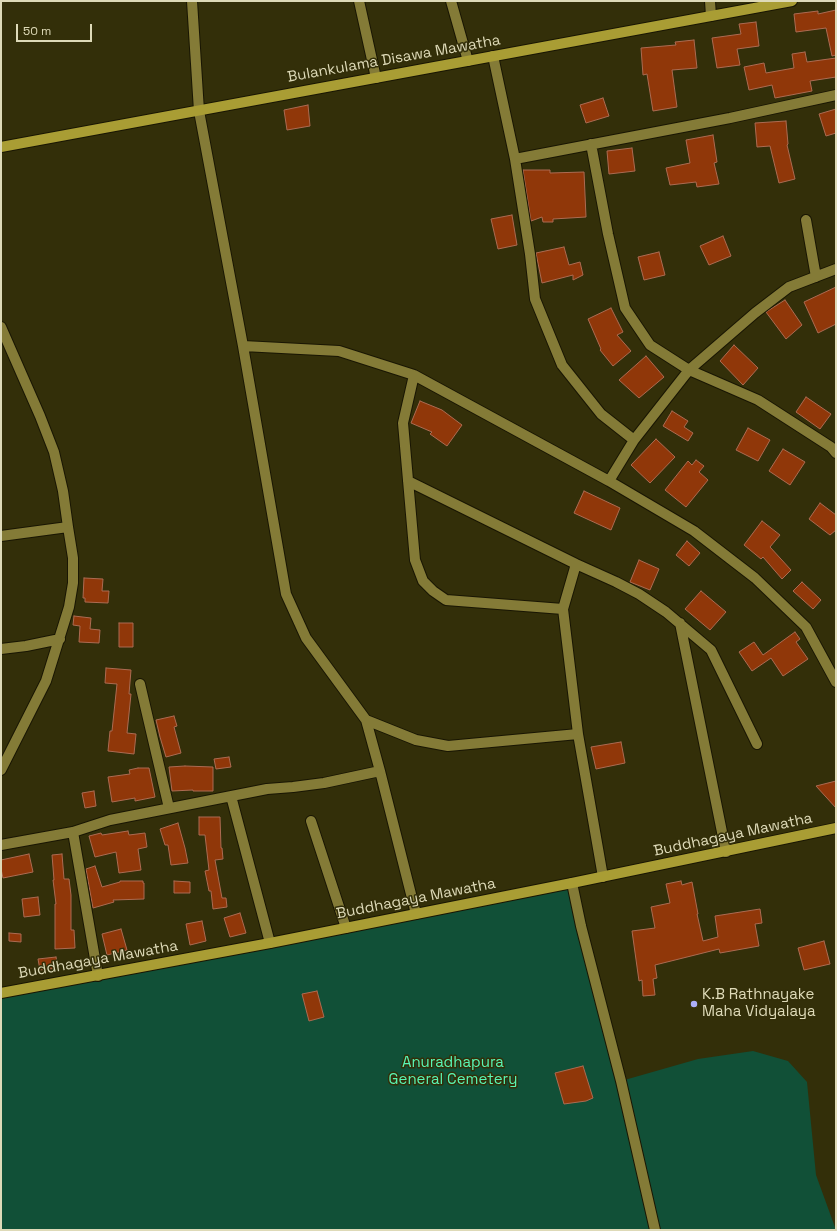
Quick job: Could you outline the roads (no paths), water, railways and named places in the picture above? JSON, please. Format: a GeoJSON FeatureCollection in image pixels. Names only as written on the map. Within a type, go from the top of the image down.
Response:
{"type":"FeatureCollection","features":[{"type":"Feature","properties":{"kind":"main road","name":"Bulankulama Disawa Mawatha"},"geometry":{"type":"LineString","coordinates":[[1,147],[792,1]]}},
{"type":"Feature","properties":{"kind":"main road","name":"Buddhagaya Mawatha"},"geometry":{"type":"LineString","coordinates":[[1,994],[270,943],[603,877],[836,828]]}},
{"type":"Feature","properties":{"kind":"street"},"geometry":{"type":"LineString","coordinates":[[192,1],[199,110],[243,346],[286,594],[306,638],[366,720],[416,914]]}},
{"type":"Feature","properties":{"kind":"street"},"geometry":{"type":"LineString","coordinates":[[359,1],[376,78]]}},
{"type":"Feature","properties":{"kind":"street"},"geometry":{"type":"LineString","coordinates":[[451,1],[468,61]]}},
{"type":"Feature","properties":{"kind":"street"},"geometry":{"type":"LineString","coordinates":[[710,1],[710,16]]}},
{"type":"Feature","properties":{"kind":"street"},"geometry":{"type":"LineString","coordinates":[[493,56],[515,159],[530,254],[535,299],[562,365],[601,414],[634,440]]}},
{"type":"Feature","properties":{"kind":"street"},"geometry":{"type":"LineString","coordinates":[[515,159],[730,118],[836,95]]}},
{"type":"Feature","properties":{"kind":"street"},"geometry":{"type":"LineString","coordinates":[[591,144],[608,234],[625,308],[650,345],[689,370],[758,400],[834,448]]}},
{"type":"Feature","properties":{"kind":"street"},"geometry":{"type":"LineString","coordinates":[[806,220],[816,277]]}},
{"type":"Feature","properties":{"kind":"street"},"geometry":{"type":"LineString","coordinates":[[609,481],[634,440],[689,370],[755,313],[789,287],[836,269]]}},
{"type":"Feature","properties":{"kind":"street"},"geometry":{"type":"LineString","coordinates":[[1,327],[54,452],[63,491],[73,558],[73,583],[69,607],[46,681],[1,770]]}},
{"type":"Feature","properties":{"kind":"street"},"geometry":{"type":"LineString","coordinates":[[243,346],[339,351],[414,375],[609,481],[694,531],[756,578],[806,627],[836,682]]}},
{"type":"Feature","properties":{"kind":"street"},"geometry":{"type":"LineString","coordinates":[[414,375],[403,424],[415,560],[423,581],[433,591],[446,600],[563,608]]}},
{"type":"Feature","properties":{"kind":"street"},"geometry":{"type":"LineString","coordinates":[[408,481],[639,594],[666,612],[711,650],[757,744]]}},
{"type":"Feature","properties":{"kind":"street"},"geometry":{"type":"LineString","coordinates":[[1,536],[68,527]]}},
{"type":"Feature","properties":{"kind":"street"},"geometry":{"type":"LineString","coordinates":[[576,564],[563,608],[578,734],[603,877]]}},
{"type":"Feature","properties":{"kind":"street"},"geometry":{"type":"LineString","coordinates":[[680,623],[726,852]]}},
{"type":"Feature","properties":{"kind":"street"},"geometry":{"type":"LineString","coordinates":[[1,649],[26,646],[60,639]]}},
{"type":"Feature","properties":{"kind":"street"},"geometry":{"type":"LineString","coordinates":[[140,684],[170,808]]}},
{"type":"Feature","properties":{"kind":"street"},"geometry":{"type":"LineString","coordinates":[[366,720],[416,740],[448,746],[578,734]]}},
{"type":"Feature","properties":{"kind":"street"},"geometry":{"type":"LineString","coordinates":[[1,845],[73,832],[110,820],[266,788],[293,788],[324,784],[380,771]]}},
{"type":"Feature","properties":{"kind":"street"},"geometry":{"type":"LineString","coordinates":[[231,796],[270,943]]}},
{"type":"Feature","properties":{"kind":"street"},"geometry":{"type":"LineString","coordinates":[[311,820],[346,928]]}},
{"type":"Feature","properties":{"kind":"street"},"geometry":{"type":"LineString","coordinates":[[73,832],[98,976]]}},
{"type":"Feature","properties":{"kind":"street"},"geometry":{"type":"LineString","coordinates":[[572,883],[581,926],[621,1082],[655,1230]]}},
{"type":"Feature","properties":{"kind":"place","name":"K.B Rathnayake Maha Vidyalaya"},"geometry":{"type":"Point","coordinates":[694,1004]}},
{"type":"Feature","properties":{"kind":"park label","name":"Anuradhapura General Cemetery"},"geometry":{"type":"Point","coordinates":[453,1072]}}]}
